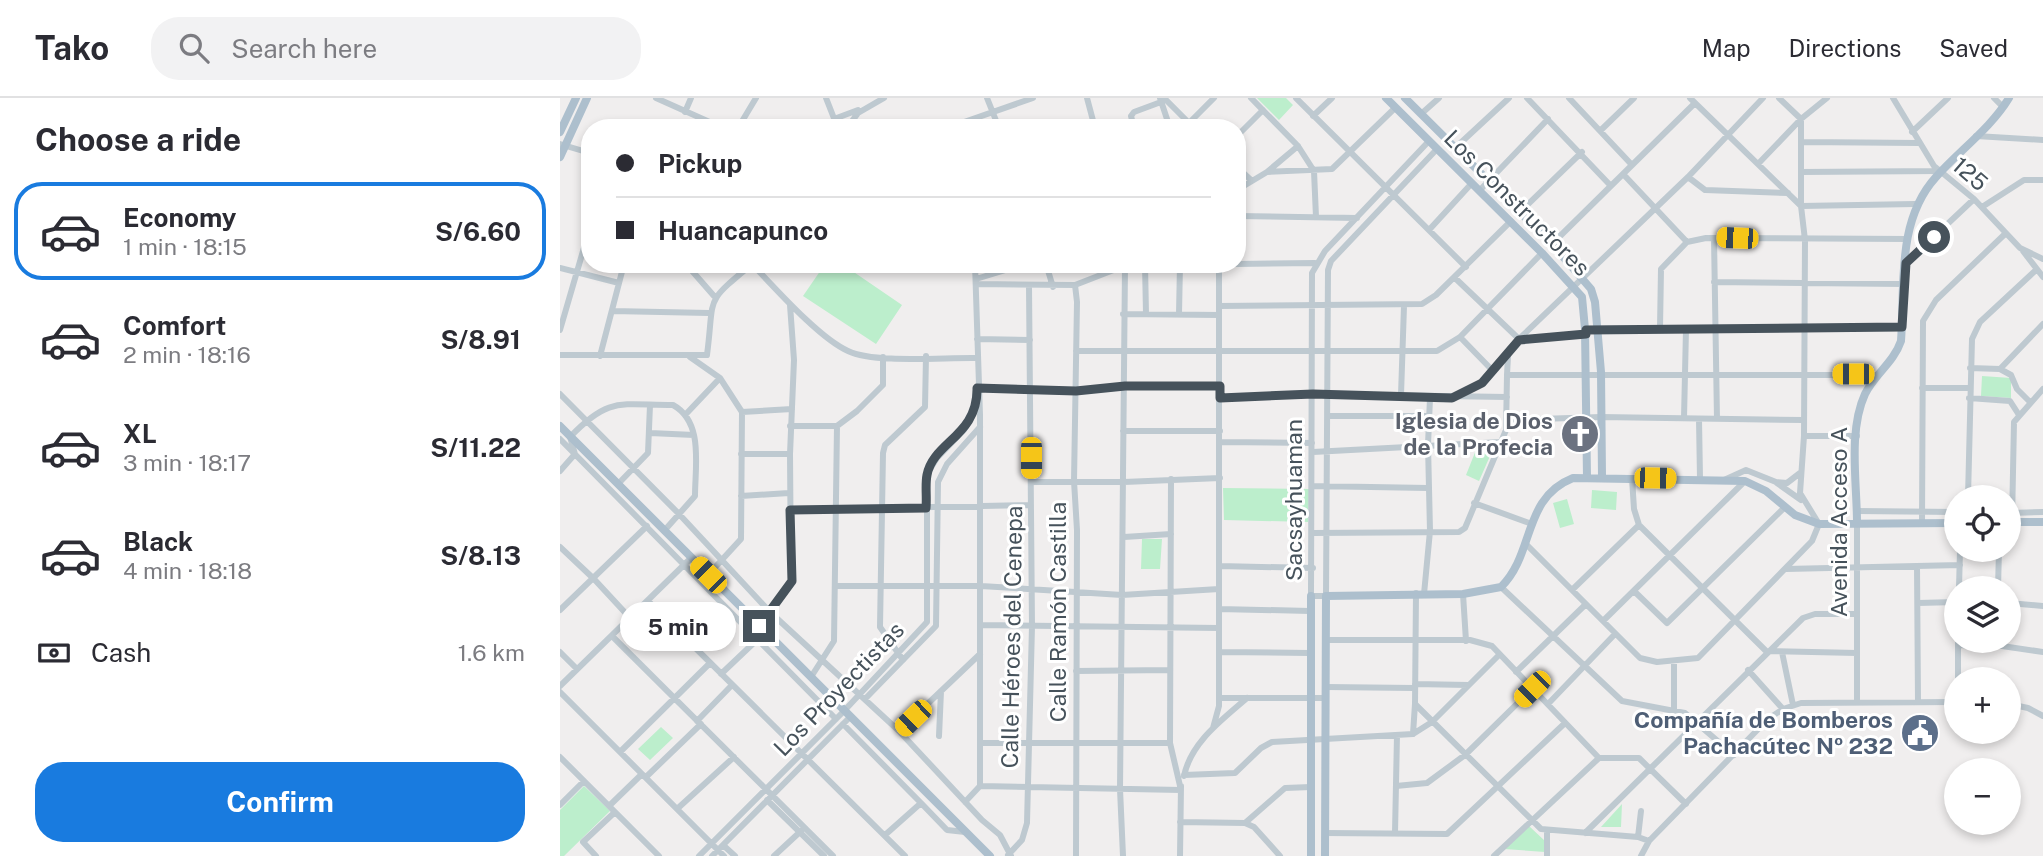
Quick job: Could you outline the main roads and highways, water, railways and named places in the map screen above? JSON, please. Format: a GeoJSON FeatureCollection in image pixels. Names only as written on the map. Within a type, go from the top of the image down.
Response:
{"type":"FeatureCollection","features":[{"type":"Feature","properties":{"kind":"main road"},"geometry":{"type":"LineString","coordinates":[[560,131],[576,98]]}},
{"type":"Feature","properties":{"kind":"main road"},"geometry":{"type":"LineString","coordinates":[[560,157],[563,145],[587,98]]}},
{"type":"Feature","properties":{"kind":"main road","name":"Los Constructores"},"geometry":{"type":"LineString","coordinates":[[1386,98],[1574,285],[1584,304],[1586,332],[1587,478]]}},
{"type":"Feature","properties":{"kind":"main road","name":"Los Constructores"},"geometry":{"type":"LineString","coordinates":[[1405,98],[1552,244],[1582,277],[1594,296],[1601,372],[1602,477]]}},
{"type":"Feature","properties":{"kind":"main road","name":"Avenida Acceso A"},"geometry":{"type":"LineString","coordinates":[[1857,523],[1857,436],[1864,398],[1899,348],[1908,239],[1916,204],[1940,172],[2003,107],[2008,98]]}},
{"type":"Feature","properties":{"kind":"main road"},"geometry":{"type":"LineString","coordinates":[[560,426],[664,531],[688,561],[708,575],[761,632],[811,677],[990,856]]}},
{"type":"Feature","properties":{"kind":"main road"},"geometry":{"type":"LineString","coordinates":[[1325,856],[1326,596],[1464,594],[1501,587],[1509,579],[1539,503],[1549,491],[1573,478],[1745,481],[1766,491],[1785,507],[1819,524],[1944,523]]}},
{"type":"Feature","properties":{"kind":"main road"},"geometry":{"type":"LineString","coordinates":[[2021,519],[2043,522]]}},
{"type":"Feature","properties":{"kind":"main road"},"geometry":{"type":"LineString","coordinates":[[1311,596],[1311,856]]}},
{"type":"Feature","properties":{"kind":"place","name":"Iglesia de Dios de la Profecia"},"geometry":{"type":"Point","coordinates":[1580,434]}},
{"type":"Feature","properties":{"kind":"place","name":"Compañía de Bomberos Pachacútec Nº 232"},"geometry":{"type":"Point","coordinates":[1920,733]}}]}
